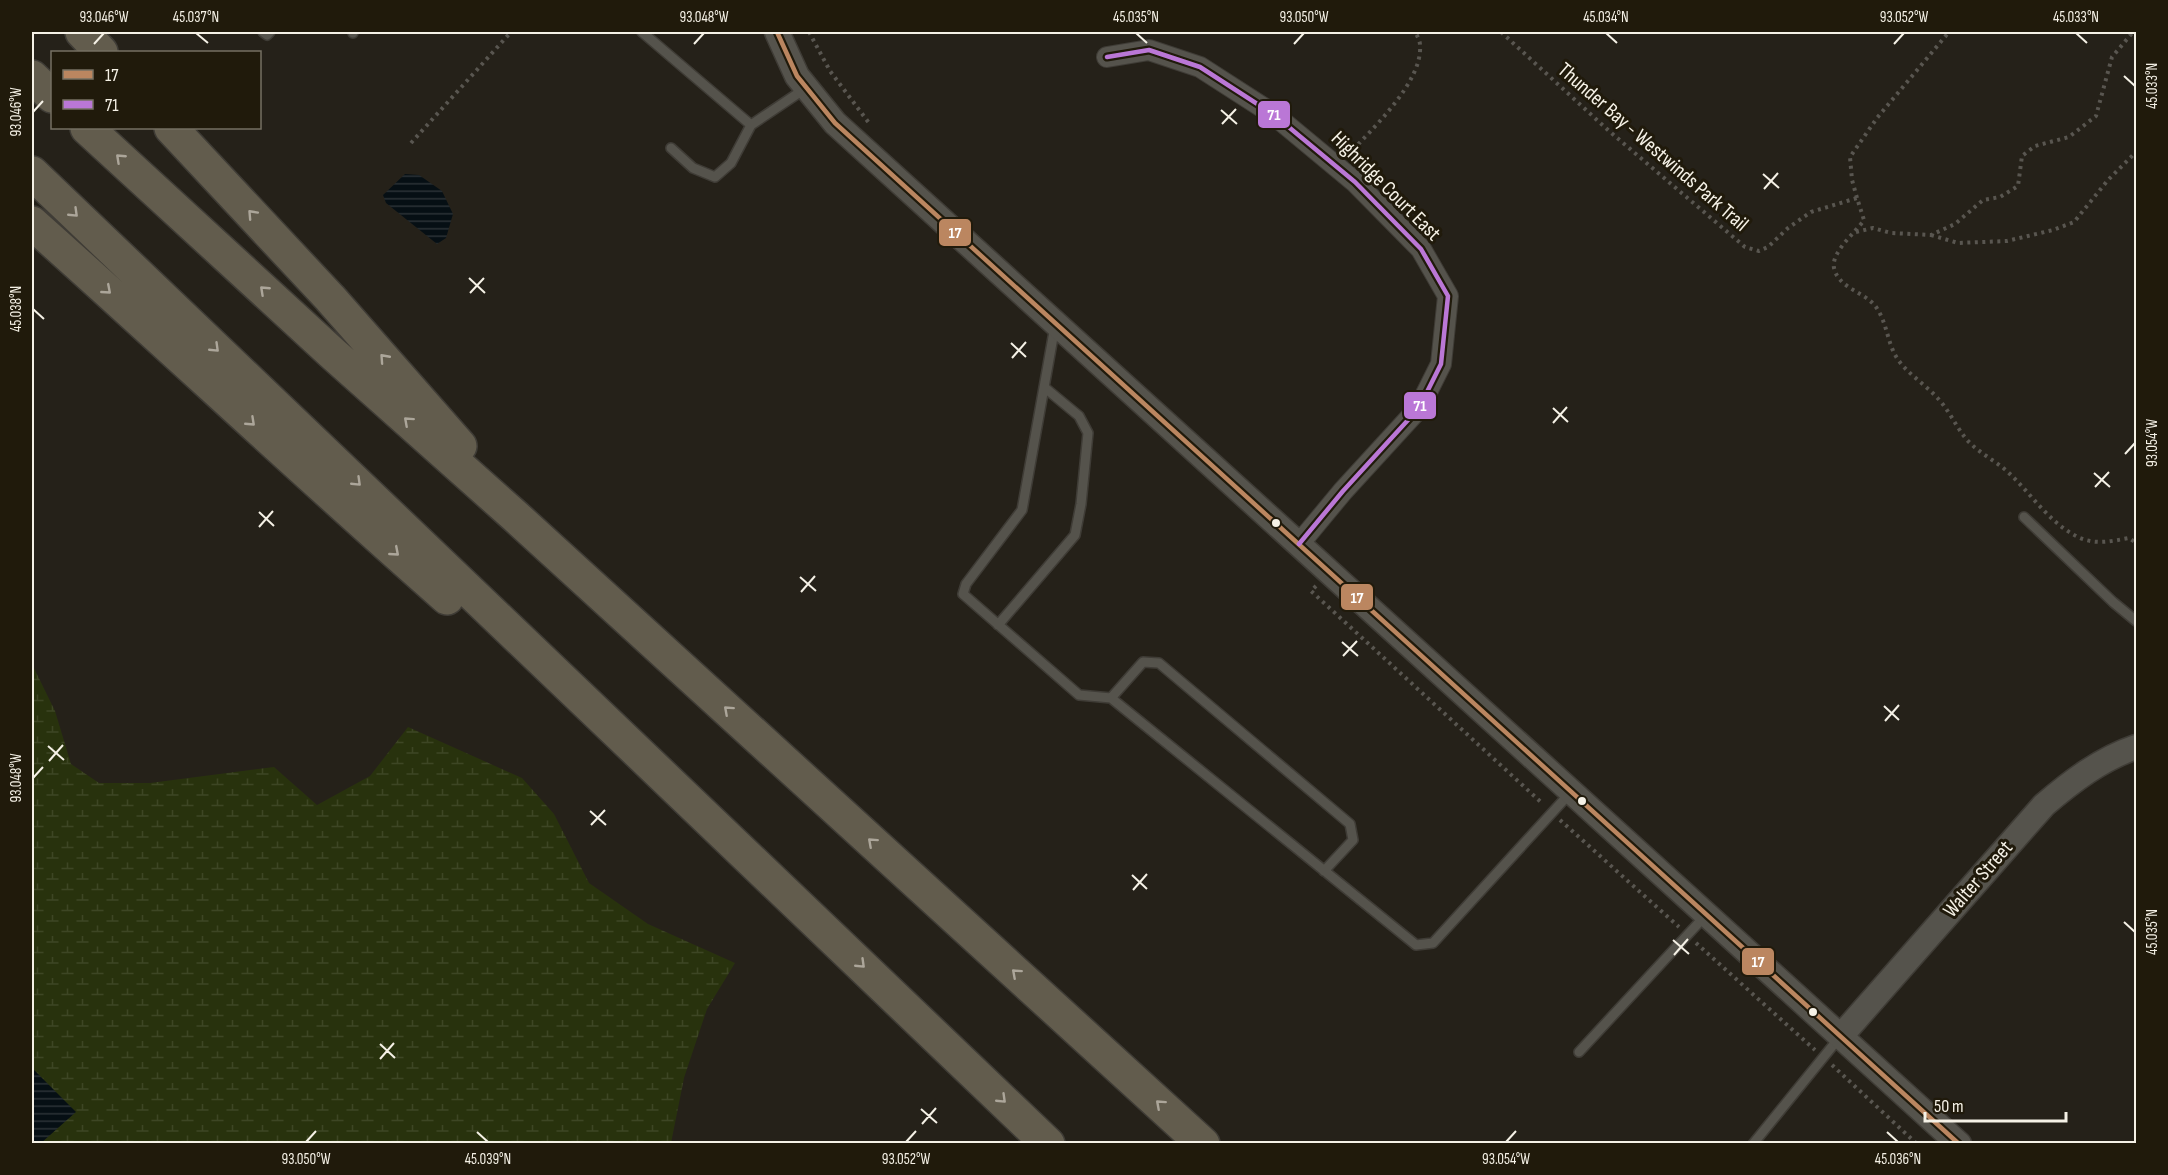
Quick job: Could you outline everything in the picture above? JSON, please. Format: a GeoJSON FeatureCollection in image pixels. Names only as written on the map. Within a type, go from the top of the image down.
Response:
{"type":"FeatureCollection","features":[{"type":"Feature","properties":{"kind":"highway"},"geometry":{"type":"LineString","coordinates":[[82,32],[100,51]]}},
{"type":"Feature","properties":{"kind":"highway"},"geometry":{"type":"LineString","coordinates":[[32,77],[51,95]]}},
{"type":"Feature","properties":{"kind":"highway"},"geometry":{"type":"LineString","coordinates":[[88,129],[1203,1143]]}},
{"type":"Feature","properties":{"kind":"highway"},"geometry":{"type":"LineString","coordinates":[[172,129],[330,298],[446,427],[515,516]]}},
{"type":"Feature","properties":{"kind":"highway"},"geometry":{"type":"LineString","coordinates":[[32,173],[1048,1143]]}},
{"type":"Feature","properties":{"kind":"highway"},"geometry":{"type":"LineString","coordinates":[[32,223],[334,498],[819,924]]}},
{"type":"Feature","properties":{"kind":"street"},"geometry":{"type":"LineString","coordinates":[[777,32],[797,75],[835,123],[1959,1143]]}},
{"type":"Feature","properties":{"kind":"street","name":"Highridge Court East"},"geometry":{"type":"LineString","coordinates":[[1107,57],[1149,50],[1200,67],[1273,114],[1355,182],[1421,249],[1448,297],[1441,364],[1419,408],[1343,491],[1299,544]]}},
{"type":"Feature","properties":{"kind":"street","name":"Walter Street"},"geometry":{"type":"LineString","coordinates":[[1841,1036],[2044,805],[2071,782],[2099,764],[2136,747]]}},
{"type":"Feature","properties":{"kind":"lane"},"geometry":{"type":"LineString","coordinates":[[263,32],[267,35],[270,32]]}},
{"type":"Feature","properties":{"kind":"lane"},"geometry":{"type":"LineString","coordinates":[[642,32],[751,125]]}},
{"type":"Feature","properties":{"kind":"lane"},"geometry":{"type":"LineString","coordinates":[[671,148],[693,168],[716,177],[731,163],[751,125],[806,88]]}},
{"type":"Feature","properties":{"kind":"lane"},"geometry":{"type":"LineString","coordinates":[[1056,324],[1022,510],[966,584],[963,594],[1079,695],[1111,698],[1416,945],[1433,943],[1571,792]]}},
{"type":"Feature","properties":{"kind":"lane"},"geometry":{"type":"LineString","coordinates":[[998,625],[1075,535],[1088,433],[1079,416],[1044,387]]}},
{"type":"Feature","properties":{"kind":"lane"},"geometry":{"type":"LineString","coordinates":[[2024,517],[2136,621]]}},
{"type":"Feature","properties":{"kind":"lane"},"geometry":{"type":"LineString","coordinates":[[1111,698],[1143,662],[1159,663],[1350,824],[1353,840],[1324,870]]}},
{"type":"Feature","properties":{"kind":"lane"},"geometry":{"type":"LineString","coordinates":[[1579,1052],[1706,914]]}},
{"type":"Feature","properties":{"kind":"lane"},"geometry":{"type":"LineString","coordinates":[[1753,1143],[1841,1036]]}},
{"type":"Feature","properties":{"kind":"path"},"geometry":{"type":"LineString","coordinates":[[411,143],[511,32]]}},
{"type":"Feature","properties":{"kind":"path"},"geometry":{"type":"LineString","coordinates":[[809,32],[830,71],[875,132]]}},
{"type":"Feature","properties":{"kind":"path"},"geometry":{"type":"LineString","coordinates":[[1337,167],[1413,78],[1420,44],[1415,32]]}},
{"type":"Feature","properties":{"kind":"path","name":"Thunder Bay - Westwinds Park Trail"},"geometry":{"type":"LineString","coordinates":[[1501,32],[1610,131],[1745,247],[1759,251],[1768,247],[1788,228],[1811,212],[1857,198]]}},
{"type":"Feature","properties":{"kind":"path"},"geometry":{"type":"LineString","coordinates":[[1949,32],[1883,110],[1850,157],[1852,180],[1864,220],[1834,256],[1833,266],[1837,277],[1846,286],[1857,290],[1876,306],[1886,326],[1891,349],[1899,362],[1943,404],[1954,424],[1970,442],[2010,474],[2059,527],[2082,539],[2099,543],[2129,538],[2136,543]]}},
{"type":"Feature","properties":{"kind":"path"},"geometry":{"type":"LineString","coordinates":[[1931,235],[1955,224],[1983,200],[2000,197],[2018,186],[2022,156],[2035,146],[2069,137],[2096,116],[2112,57],[2133,32]]}},
{"type":"Feature","properties":{"kind":"path"},"geometry":{"type":"LineString","coordinates":[[1856,232],[1873,228],[1891,233],[1931,235],[1958,243],[2007,241],[2053,230],[2074,222],[2108,180],[2136,152]]}},
{"type":"Feature","properties":{"kind":"green space"},"geometry":{"type":"Polygon","coordinates":[[[32,664],[55,711],[71,764],[99,783],[150,783],[274,767],[317,805],[370,776],[408,727],[522,778],[554,814],[589,883],[648,924],[735,963],[707,1009],[684,1078],[671,1143],[41,1143],[75,1112],[32,1068],[32,664]]]}},
{"type":"Feature","properties":{"kind":"shaded area"},"geometry":{"type":"Polygon","coordinates":[[[405,174],[419,175],[442,191],[453,214],[446,238],[437,244],[386,203],[383,195],[405,174]]]}},
{"type":"Feature","properties":{"kind":"shaded area"},"geometry":{"type":"Polygon","coordinates":[[[32,1068],[76,1112],[41,1143],[32,1143],[32,1068]]]}},
{"type":"Feature","properties":{"kind":"transit line","name":"17"},"geometry":{"type":"LineString","coordinates":[[777,32],[797,76],[835,123],[1959,1144]]}},
{"type":"Feature","properties":{"kind":"transit line","name":"71"},"geometry":{"type":"LineString","coordinates":[[1107,57],[1149,50],[1200,67],[1273,114],[1355,182],[1421,249],[1448,296],[1441,364],[1419,408],[1343,491],[1299,544]]}}]}
